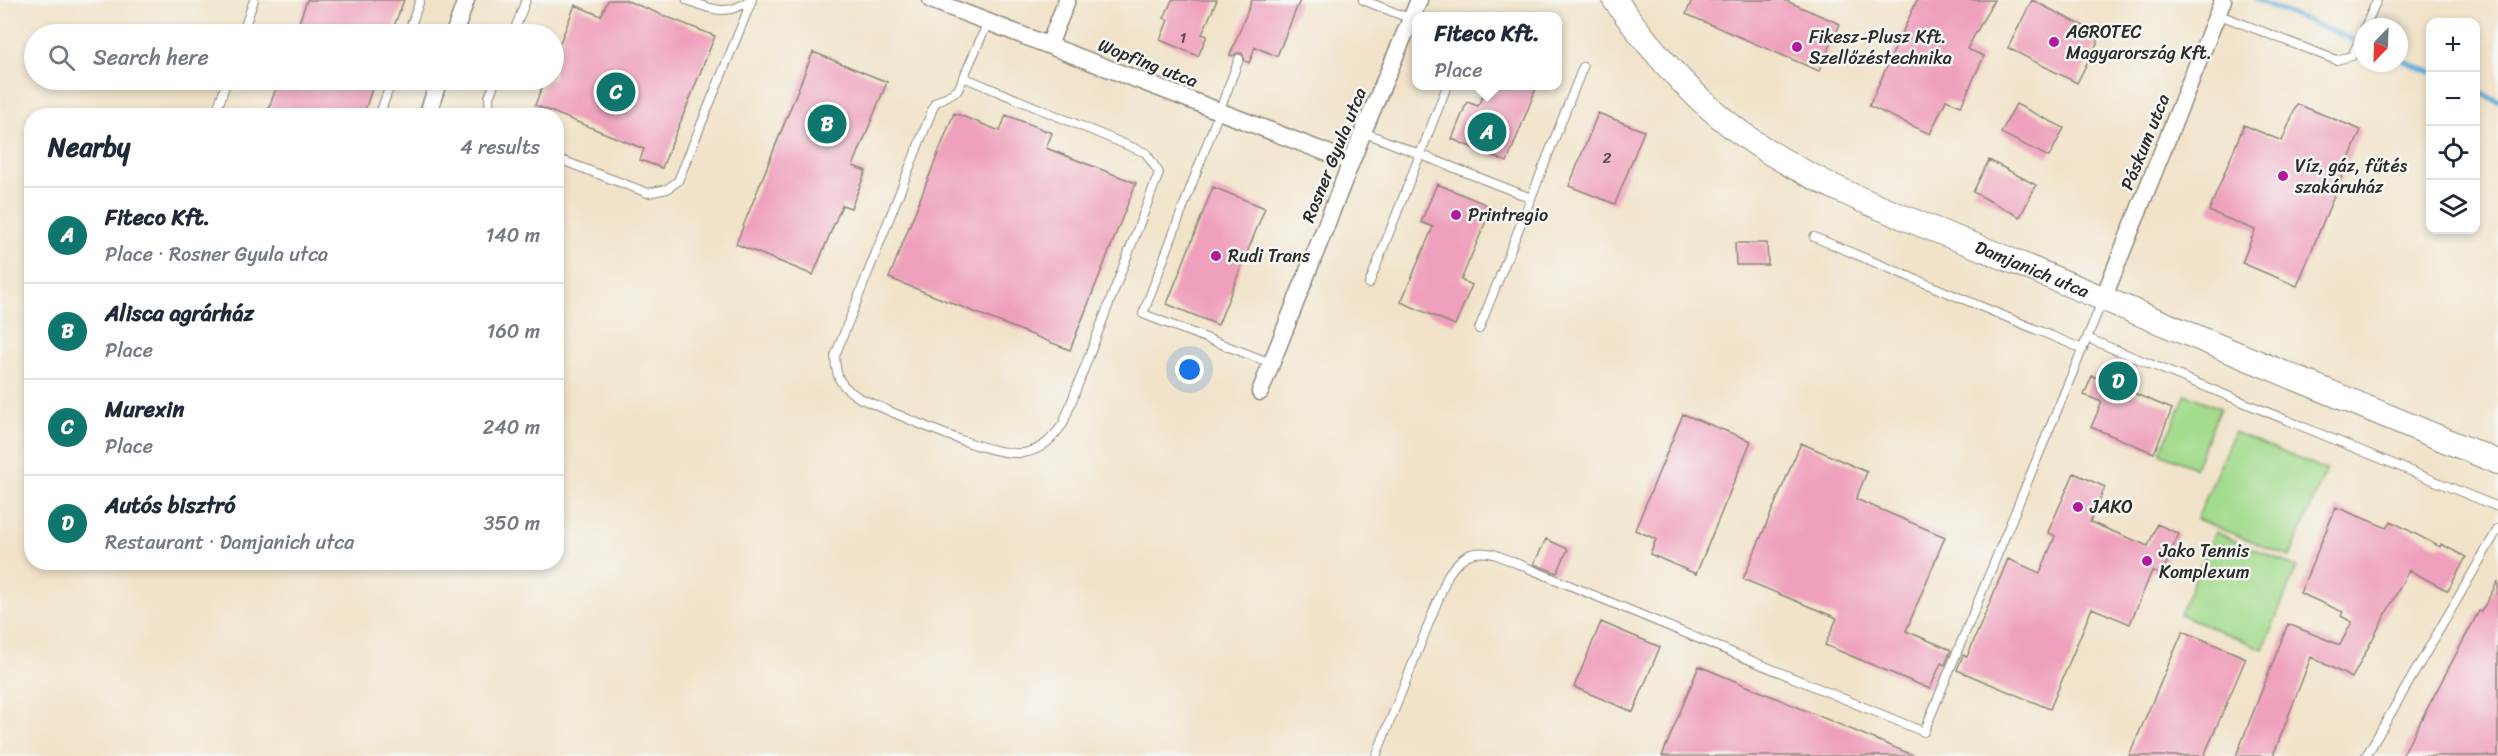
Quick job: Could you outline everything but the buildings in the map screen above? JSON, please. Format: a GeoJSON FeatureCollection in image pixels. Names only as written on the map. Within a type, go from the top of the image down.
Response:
{"type":"FeatureCollection","features":[{"type":"Feature","properties":{"kind":"main road","name":"Damjanich utca"},"geometry":{"type":"LineString","coordinates":[[1615,0],[1634,27],[1684,85],[1750,140],[1799,170],[2103,299],[2498,462]]}},
{"type":"Feature","properties":{"kind":"street"},"geometry":{"type":"LineString","coordinates":[[458,24],[466,0]]}},
{"type":"Feature","properties":{"kind":"street","name":"Wopfing utca"},"geometry":{"type":"LineString","coordinates":[[931,0],[1351,162]]}},
{"type":"Feature","properties":{"kind":"street"},"geometry":{"type":"LineString","coordinates":[[1049,45],[1067,0]]}},
{"type":"Feature","properties":{"kind":"street","name":"Páskum utca"},"geometry":{"type":"LineString","coordinates":[[2103,299],[2220,7]]}},
{"type":"Feature","properties":{"kind":"street","name":"Rosner Gyula utca"},"geometry":{"type":"LineString","coordinates":[[1260,392],[1363,132],[1411,19]]}},
{"type":"Feature","properties":{"kind":"street"},"geometry":{"type":"LineString","coordinates":[[430,108],[436,90]]}},
{"type":"Feature","properties":{"kind":"lane"},"geometry":{"type":"LineString","coordinates":[[246,24],[254,0]]}},
{"type":"Feature","properties":{"kind":"lane"},"geometry":{"type":"LineString","coordinates":[[412,24],[420,0]]}},
{"type":"Feature","properties":{"kind":"lane"},"geometry":{"type":"LineString","coordinates":[[517,24],[526,0]]}},
{"type":"Feature","properties":{"kind":"lane"},"geometry":{"type":"LineString","coordinates":[[687,0],[716,10],[729,11],[750,0]]}},
{"type":"Feature","properties":{"kind":"lane"},"geometry":{"type":"LineString","coordinates":[[564,161],[648,193],[668,189],[678,181],[700,132],[750,0]]}},
{"type":"Feature","properties":{"kind":"lane"},"geometry":{"type":"LineString","coordinates":[[1363,0],[1411,19]]}},
{"type":"Feature","properties":{"kind":"lane"},"geometry":{"type":"LineString","coordinates":[[2369,18],[2377,0]]}},
{"type":"Feature","properties":{"kind":"lane"},"geometry":{"type":"LineString","coordinates":[[2220,7],[2336,60],[2352,56],[2354,52]]}},
{"type":"Feature","properties":{"kind":"lane"},"geometry":{"type":"LineString","coordinates":[[963,78],[1146,153],[1160,173],[1063,424],[1051,440],[1040,449],[1016,454],[992,451],[861,399],[843,387],[835,372],[835,356],[935,103],[958,90],[963,78],[988,22]]}},
{"type":"Feature","properties":{"kind":"lane"},"geometry":{"type":"LineString","coordinates":[[1239,59],[1143,314],[1271,363]]}},
{"type":"Feature","properties":{"kind":"lane"},"geometry":{"type":"LineString","coordinates":[[1479,329],[1583,67]]}},
{"type":"Feature","properties":{"kind":"lane"},"geometry":{"type":"LineString","coordinates":[[218,108],[224,90]]}},
{"type":"Feature","properties":{"kind":"lane"},"geometry":{"type":"LineString","coordinates":[[382,108],[388,90]]}},
{"type":"Feature","properties":{"kind":"lane"},"geometry":{"type":"LineString","coordinates":[[490,108],[489,97],[492,90]]}},
{"type":"Feature","properties":{"kind":"lane"},"geometry":{"type":"LineString","coordinates":[[1369,285],[1445,90]]}},
{"type":"Feature","properties":{"kind":"lane"},"geometry":{"type":"LineString","coordinates":[[1363,132],[1531,198]]}},
{"type":"Feature","properties":{"kind":"lane"},"geometry":{"type":"LineString","coordinates":[[1814,237],[2083,349]]}},
{"type":"Feature","properties":{"kind":"lane"},"geometry":{"type":"LineString","coordinates":[[1376,756],[1448,575],[1463,558],[1480,551],[1494,554],[1924,732],[2103,299]]}},
{"type":"Feature","properties":{"kind":"lane"},"geometry":{"type":"LineString","coordinates":[[2087,338],[2498,507]]}},
{"type":"Feature","properties":{"kind":"lane"},"geometry":{"type":"LineString","coordinates":[[2366,756],[2498,529]]}},
{"type":"Feature","properties":{"kind":"green space"},"geometry":{"type":"Polygon","coordinates":[[[2186,394],[2220,408],[2195,468],[2160,453],[2186,394]]]}},
{"type":"Feature","properties":{"kind":"green space"},"geometry":{"type":"Polygon","coordinates":[[[2234,432],[2326,470],[2290,557],[2197,519],[2234,432]]]}},
{"type":"Feature","properties":{"kind":"green space"},"geometry":{"type":"Polygon","coordinates":[[[2215,532],[2297,567],[2263,649],[2180,614],[2215,532]]]}},
{"type":"Feature","properties":{"kind":"waterway"},"geometry":{"type":"LineString","coordinates":[[2257,0],[2354,40]]}},
{"type":"Feature","properties":{"kind":"waterway"},"geometry":{"type":"LineString","coordinates":[[2408,63],[2426,70]]}},
{"type":"Feature","properties":{"kind":"waterway"},"geometry":{"type":"LineString","coordinates":[[2480,93],[2498,101]]}},
{"type":"Feature","properties":{"kind":"place","name":"AGROTEC Magyarország Kft."},"geometry":{"type":"Point","coordinates":[2054,42]}},
{"type":"Feature","properties":{"kind":"place","name":"Fikesz-Plusz Kft. Szellőzéstechnika"},"geometry":{"type":"Point","coordinates":[1797,47]}},
{"type":"Feature","properties":{"kind":"place","name":"Murexin"},"geometry":{"type":"Point","coordinates":[616,92]}},
{"type":"Feature","properties":{"kind":"place","name":"Alisca agrárház"},"geometry":{"type":"Point","coordinates":[827,124]}},
{"type":"Feature","properties":{"kind":"place","name":"Fiteco Kft."},"geometry":{"type":"Point","coordinates":[1487,132]}},
{"type":"Feature","properties":{"kind":"place","name":"Víz, gáz, fűtés szakáruház"},"geometry":{"type":"Point","coordinates":[2283,176]}},
{"type":"Feature","properties":{"kind":"place","name":"Printregio"},"geometry":{"type":"Point","coordinates":[1456,215]}},
{"type":"Feature","properties":{"kind":"place","name":"Rudi Trans"},"geometry":{"type":"Point","coordinates":[1216,256]}},
{"type":"Feature","properties":{"kind":"place","name":"Autós bisztró"},"geometry":{"type":"Point","coordinates":[2118,381]}},
{"type":"Feature","properties":{"kind":"place","name":"JAKO"},"geometry":{"type":"Point","coordinates":[2078,507]}},
{"type":"Feature","properties":{"kind":"place","name":"Jako Tennis Komplexum"},"geometry":{"type":"Point","coordinates":[2147,561]}}]}
